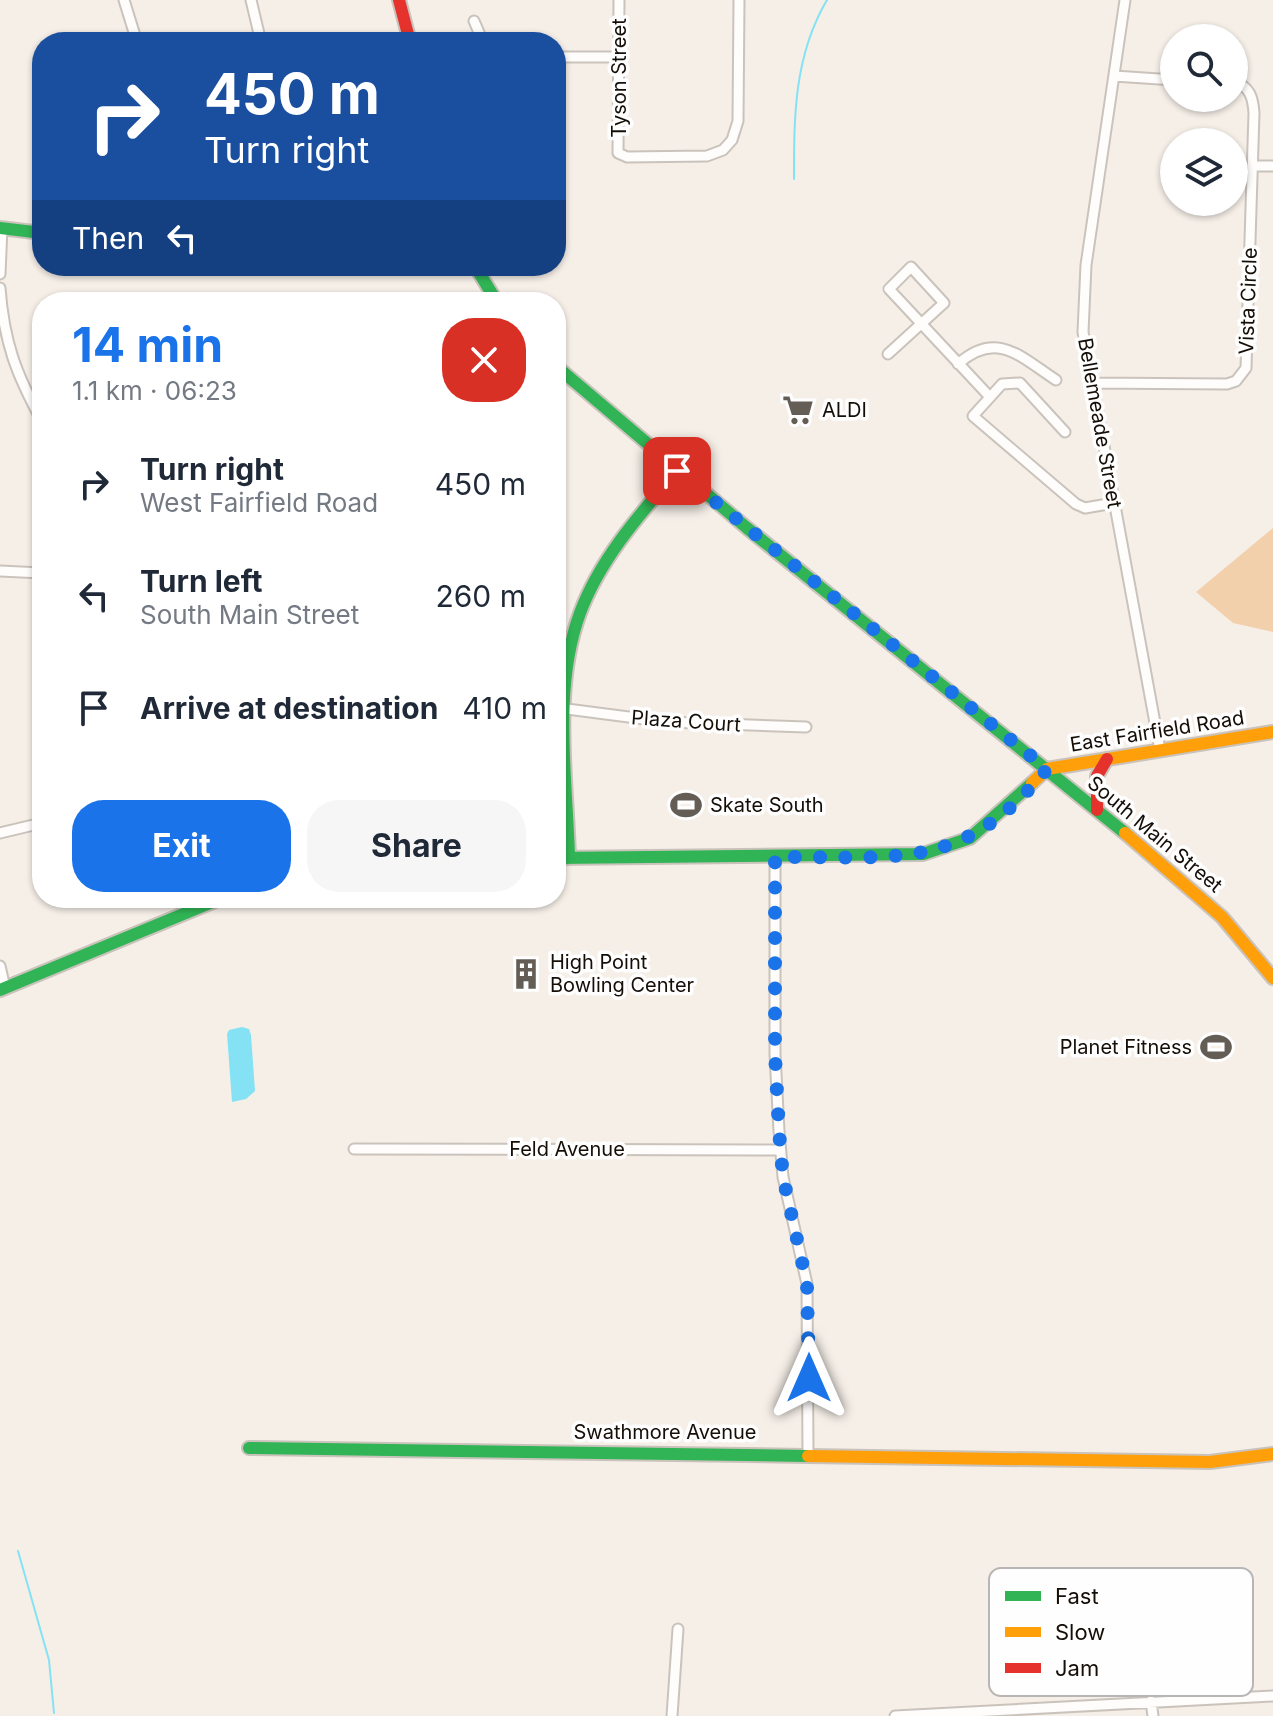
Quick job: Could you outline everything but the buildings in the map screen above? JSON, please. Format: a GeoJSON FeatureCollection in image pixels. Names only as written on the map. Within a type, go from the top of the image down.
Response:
{"type":"FeatureCollection","features":[{"type":"Feature","properties":{"kind":"main road"},"geometry":{"type":"LineString","coordinates":[[399,0],[407,32]]}},
{"type":"Feature","properties":{"kind":"main road"},"geometry":{"type":"LineString","coordinates":[[1,228],[32,232]]}},
{"type":"Feature","properties":{"kind":"main road","name":"South Main Street"},"geometry":{"type":"LineString","coordinates":[[566,375],[677,471],[1207,902],[1273,978]]}},
{"type":"Feature","properties":{"kind":"main road"},"geometry":{"type":"LineString","coordinates":[[566,739],[570,662],[579,615],[615,547],[677,471]]}},
{"type":"Feature","properties":{"kind":"main road","name":"East Fairfield Road"},"geometry":{"type":"LineString","coordinates":[[1047,769],[1273,732]]}},
{"type":"Feature","properties":{"kind":"main road"},"geometry":{"type":"LineString","coordinates":[[1097,810],[1097,776],[1107,759]]}},
{"type":"Feature","properties":{"kind":"main road"},"geometry":{"type":"LineString","coordinates":[[566,858],[907,856],[948,847],[990,824],[1047,769]]}},
{"type":"Feature","properties":{"kind":"main road"},"geometry":{"type":"LineString","coordinates":[[2,989],[198,908]]}},
{"type":"Feature","properties":{"kind":"main road","name":"Swathmore Avenue"},"geometry":{"type":"LineString","coordinates":[[249,1448],[1210,1462],[1273,1454]]}},
{"type":"Feature","properties":{"kind":"street"},"geometry":{"type":"LineString","coordinates":[[124,0],[134,32]]}},
{"type":"Feature","properties":{"kind":"street"},"geometry":{"type":"LineString","coordinates":[[251,0],[259,32]]}},
{"type":"Feature","properties":{"kind":"street","name":"Tyson Street"},"geometry":{"type":"LineString","coordinates":[[619,0],[621,155],[707,156],[723,150],[732,140],[738,121],[739,0]]}},
{"type":"Feature","properties":{"kind":"street","name":"Bellemeade Street"},"geometry":{"type":"LineString","coordinates":[[1125,0],[1085,277],[1083,332],[1160,750]]}},
{"type":"Feature","properties":{"kind":"street"},"geometry":{"type":"LineString","coordinates":[[474,21],[480,32]]}},
{"type":"Feature","properties":{"kind":"street"},"geometry":{"type":"LineString","coordinates":[[566,57],[619,57]]}},
{"type":"Feature","properties":{"kind":"street"},"geometry":{"type":"LineString","coordinates":[[1114,76],[1160,79]]}},
{"type":"Feature","properties":{"kind":"street","name":"Vista Circle"},"geometry":{"type":"LineString","coordinates":[[1091,383],[1227,384],[1243,375],[1248,357],[1252,166],[1253,98],[1248,90]]}},
{"type":"Feature","properties":{"kind":"street"},"geometry":{"type":"LineString","coordinates":[[1252,166],[1273,166]]}},
{"type":"Feature","properties":{"kind":"street"},"geometry":{"type":"LineString","coordinates":[[0,274],[1,228]]}},
{"type":"Feature","properties":{"kind":"street"},"geometry":{"type":"LineString","coordinates":[[888,354],[920,324],[944,303],[911,267],[889,289],[920,324],[989,396]]}},
{"type":"Feature","properties":{"kind":"street"},"geometry":{"type":"LineString","coordinates":[[0,288],[6,343],[16,374],[32,403]]}},
{"type":"Feature","properties":{"kind":"street"},"geometry":{"type":"LineString","coordinates":[[958,364],[978,351],[1007,349],[1056,380]]}},
{"type":"Feature","properties":{"kind":"street"},"geometry":{"type":"LineString","coordinates":[[1065,432],[1020,383],[1002,384],[973,416],[1076,504],[1085,508],[1114,503]]}},
{"type":"Feature","properties":{"kind":"street"},"geometry":{"type":"LineString","coordinates":[[0,571],[32,573]]}},
{"type":"Feature","properties":{"kind":"street","name":"Plaza Court"},"geometry":{"type":"LineString","coordinates":[[567,709],[667,722],[806,727]]}},
{"type":"Feature","properties":{"kind":"street"},"geometry":{"type":"LineString","coordinates":[[0,833],[32,825]]}},
{"type":"Feature","properties":{"kind":"street"},"geometry":{"type":"LineString","coordinates":[[775,857],[775,1054],[780,1150],[807,1284],[808,1454]]}},
{"type":"Feature","properties":{"kind":"street"},"geometry":{"type":"LineString","coordinates":[[0,966],[2,989]]}},
{"type":"Feature","properties":{"kind":"street","name":"Feld Avenue"},"geometry":{"type":"LineString","coordinates":[[354,1149],[780,1150]]}},
{"type":"Feature","properties":{"kind":"street"},"geometry":{"type":"LineString","coordinates":[[672,1716],[678,1629]]}},
{"type":"Feature","properties":{"kind":"street"},"geometry":{"type":"LineString","coordinates":[[895,1716],[1273,1696]]}},
{"type":"Feature","properties":{"kind":"street"},"geometry":{"type":"LineString","coordinates":[[1151,1701],[1153,1716]]}},
{"type":"Feature","properties":{"kind":"shaded area"},"geometry":{"type":"Polygon","coordinates":[[[1273,528],[1273,632],[1233,623],[1196,592],[1273,528]]]}},
{"type":"Feature","properties":{"kind":"water"},"geometry":{"type":"Polygon","coordinates":[[[249,1029],[251,1035],[255,1091],[246,1099],[232,1102],[227,1034],[229,1030],[249,1029]]]}},
{"type":"Feature","properties":{"kind":"waterway"},"geometry":{"type":"LineString","coordinates":[[794,179],[796,109],[802,65],[816,21],[827,0]]}},
{"type":"Feature","properties":{"kind":"waterway"},"geometry":{"type":"LineString","coordinates":[[18,1551],[49,1660],[54,1713]]}},
{"type":"Feature","properties":{"kind":"traffic: fast"},"geometry":{"type":"LineString","coordinates":[[0,228],[32,232]]}},
{"type":"Feature","properties":{"kind":"traffic: fast"},"geometry":{"type":"LineString","coordinates":[[481,276],[491,292]]}},
{"type":"Feature","properties":{"kind":"traffic: fast"},"geometry":{"type":"LineString","coordinates":[[566,374],[747,528],[1125,833]]}},
{"type":"Feature","properties":{"kind":"traffic: fast"},"geometry":{"type":"LineString","coordinates":[[566,672],[580,613],[598,574],[635,521],[677,471]]}},
{"type":"Feature","properties":{"kind":"traffic: fast"},"geometry":{"type":"LineString","coordinates":[[566,858],[923,854],[970,838],[1032,783]]}},
{"type":"Feature","properties":{"kind":"traffic: fast"},"geometry":{"type":"LineString","coordinates":[[566,796],[569,858]]}},
{"type":"Feature","properties":{"kind":"traffic: fast"},"geometry":{"type":"LineString","coordinates":[[0,990],[198,908]]}},
{"type":"Feature","properties":{"kind":"traffic: fast"},"geometry":{"type":"LineString","coordinates":[[249,1448],[808,1456]]}},
{"type":"Feature","properties":{"kind":"traffic: slow"},"geometry":{"type":"LineString","coordinates":[[1032,783],[1047,769],[1273,732]]}},
{"type":"Feature","properties":{"kind":"traffic: slow"},"geometry":{"type":"LineString","coordinates":[[1125,833],[1222,917],[1273,978]]}},
{"type":"Feature","properties":{"kind":"traffic: slow"},"geometry":{"type":"LineString","coordinates":[[808,1456],[1210,1462],[1273,1454]]}},
{"type":"Feature","properties":{"kind":"traffic: jam"},"geometry":{"type":"LineString","coordinates":[[399,0],[407,32]]}},
{"type":"Feature","properties":{"kind":"traffic: jam"},"geometry":{"type":"LineString","coordinates":[[1097,810],[1097,776],[1107,759]]}},
{"type":"Feature","properties":{"kind":"place","name":"ALDI"},"geometry":{"type":"Point","coordinates":[798,410]}},
{"type":"Feature","properties":{"kind":"place","name":"Skate South"},"geometry":{"type":"Point","coordinates":[686,805]}},
{"type":"Feature","properties":{"kind":"place","name":"High Point Bowling Center"},"geometry":{"type":"Point","coordinates":[526,974]}},
{"type":"Feature","properties":{"kind":"place","name":"Planet Fitness"},"geometry":{"type":"Point","coordinates":[1216,1047]}},
{"type":"Feature","properties":{"kind":"route"},"geometry":{"type":"LineString","coordinates":[[677,471],[1047,769],[990,824],[970,838],[948,847],[907,856],[775,857],[775,1054],[779,1131],[783,1177],[807,1284],[809,1378]]}}]}
